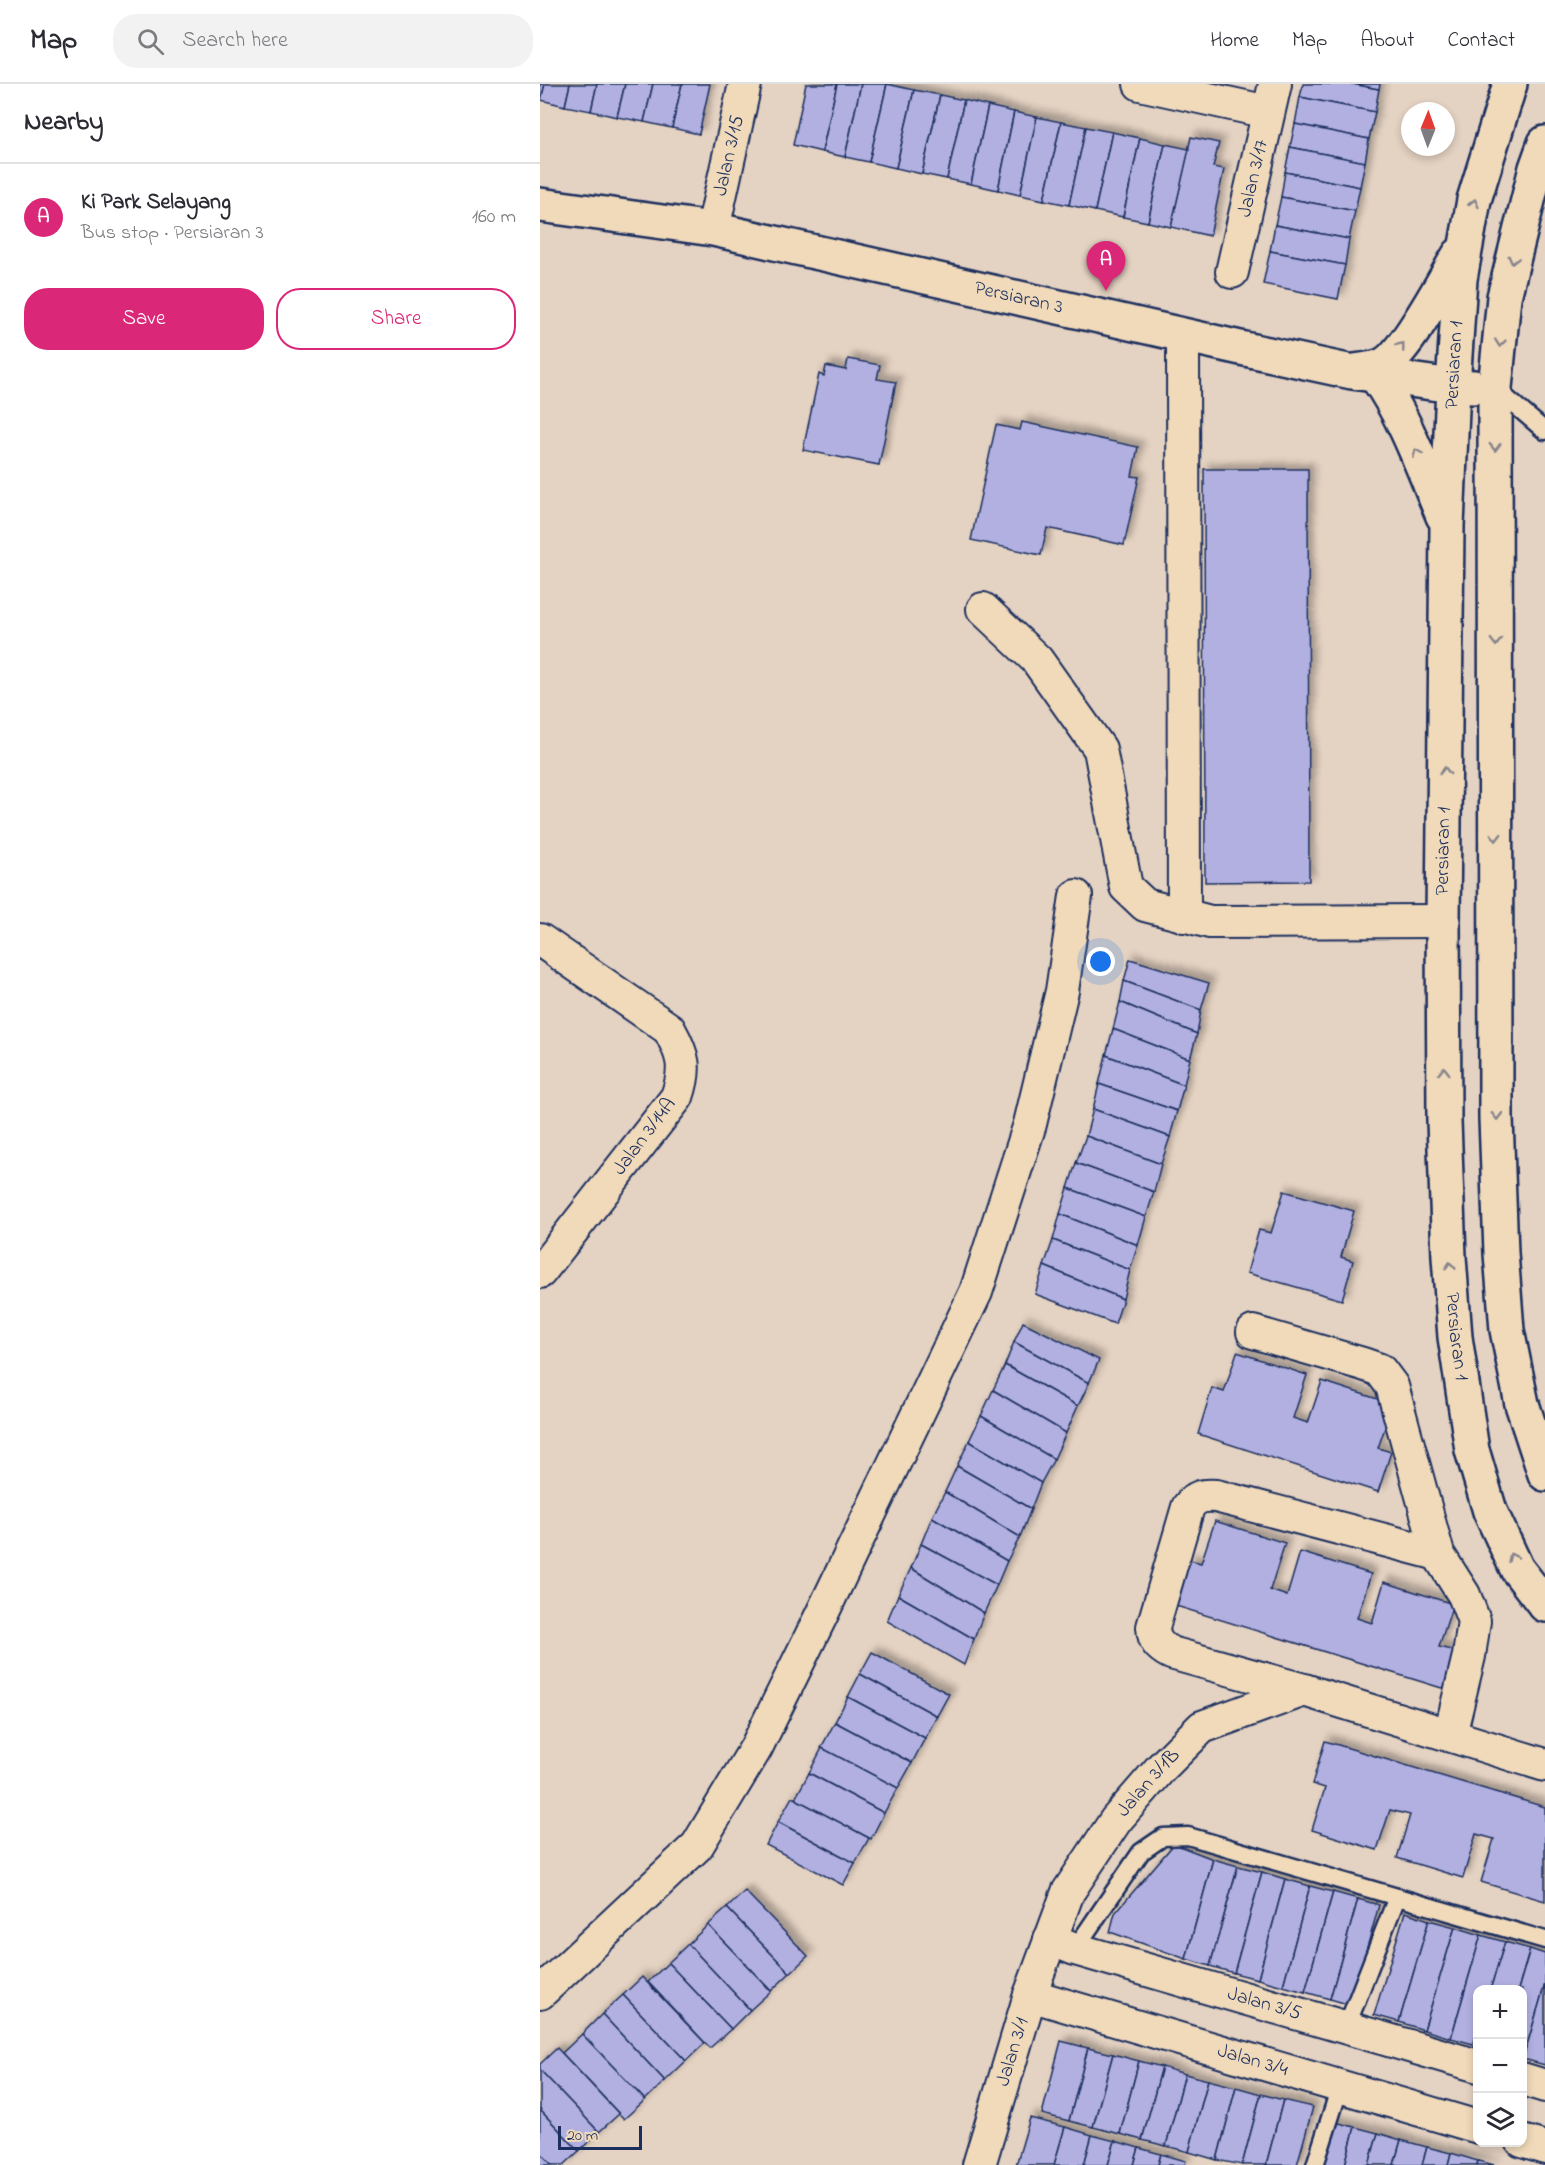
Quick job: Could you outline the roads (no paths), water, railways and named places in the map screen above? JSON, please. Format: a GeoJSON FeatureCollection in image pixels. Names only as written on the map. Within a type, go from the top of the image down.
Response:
{"type":"FeatureCollection","features":[{"type":"Feature","properties":{"kind":"main road","name":"Persiaran 1"},"geometry":{"type":"LineString","coordinates":[[1510,84],[1474,200],[1460,279],[1453,386],[1447,526],[1443,921],[1444,1121],[1449,1257],[1455,1337],[1473,1450],[1490,1511],[1517,1569],[1545,1605]]}},
{"type":"Feature","properties":{"kind":"main road"},"geometry":{"type":"LineString","coordinates":[[1545,143],[1536,168],[1504,297],[1495,388],[1497,1118],[1501,1253],[1507,1330],[1533,1414],[1545,1474]]}},
{"type":"Feature","properties":{"kind":"main road","name":"Persiaran 3"},"geometry":{"type":"LineString","coordinates":[[540,204],[713,229],[1364,374],[1453,386],[1495,388]]}},
{"type":"Feature","properties":{"kind":"main road"},"geometry":{"type":"LineString","coordinates":[[1447,526],[1390,396],[1364,374],[1383,365],[1399,350],[1417,326],[1466,244]]}},
{"type":"Feature","properties":{"kind":"street","name":"Jalan 3/15"},"geometry":{"type":"LineString","coordinates":[[713,229],[745,84]]}},
{"type":"Feature","properties":{"kind":"street"},"geometry":{"type":"LineString","coordinates":[[1140,84],[1271,98]]}},
{"type":"Feature","properties":{"kind":"street","name":"Jalan 3/17"},"geometry":{"type":"LineString","coordinates":[[1232,272],[1271,98]]}},
{"type":"Feature","properties":{"kind":"street"},"geometry":{"type":"LineString","coordinates":[[1183,335],[1184,916]]}},
{"type":"Feature","properties":{"kind":"street"},"geometry":{"type":"LineString","coordinates":[[983,609],[1037,660],[1100,749],[1126,887],[1145,905],[1210,922],[1443,921]]}},
{"type":"Feature","properties":{"kind":"street"},"geometry":{"type":"LineString","coordinates":[[540,1993],[697,1846],[756,1748],[816,1626],[976,1292],[1030,1124],[1062,991],[1076,896]]}},
{"type":"Feature","properties":{"kind":"street","name":"Jalan 3/14A"},"geometry":{"type":"LineString","coordinates":[[540,940],[669,1029],[680,1050],[684,1077],[677,1097],[540,1272]]}},
{"type":"Feature","properties":{"kind":"street"},"geometry":{"type":"LineString","coordinates":[[1253,1332],[1380,1370],[1392,1386],[1438,1554],[1464,1595],[1474,1621],[1469,1656],[1450,1735]]}},
{"type":"Feature","properties":{"kind":"street"},"geometry":{"type":"LineString","coordinates":[[1438,1554],[1216,1496],[1203,1495],[1193,1500],[1188,1507],[1153,1627],[1154,1639],[1161,1648],[1171,1653],[1304,1690],[1545,1765]]}},
{"type":"Feature","properties":{"kind":"street","name":"Jalan 3/1B"},"geometry":{"type":"LineString","coordinates":[[1062,1944],[1068,1892],[1116,1820],[1161,1768],[1202,1727],[1304,1690]]}},
{"type":"Feature","properties":{"kind":"street","name":"Jalan 3/1"},"geometry":{"type":"LineString","coordinates":[[979,2165],[1030,1995],[1062,1944]]}},
{"type":"Feature","properties":{"kind":"street","name":"Jalan 3/5"},"geometry":{"type":"LineString","coordinates":[[1062,1944],[1473,2065]]}},
{"type":"Feature","properties":{"kind":"street","name":"Jalan 3/4"},"geometry":{"type":"LineString","coordinates":[[1030,1995],[1473,2126]]}},
{"type":"Feature","properties":{"kind":"street"},"geometry":{"type":"LineString","coordinates":[[1527,2081],[1545,2086]]}},
{"type":"Feature","properties":{"kind":"street"},"geometry":{"type":"LineString","coordinates":[[1527,2143],[1545,2148]]}},
{"type":"Feature","properties":{"kind":"lane"},"geometry":{"type":"LineString","coordinates":[[1495,388],[1545,431]]}},
{"type":"Feature","properties":{"kind":"lane"},"geometry":{"type":"LineString","coordinates":[[1062,1944],[1141,1852],[1163,1837],[1188,1836],[1545,1940]]}},
{"type":"Feature","properties":{"kind":"lane"},"geometry":{"type":"LineString","coordinates":[[1346,2028],[1397,1897]]}},
{"type":"Feature","properties":{"kind":"lane"},"geometry":{"type":"LineString","coordinates":[[1315,2165],[1340,2087]]}},
{"type":"Feature","properties":{"kind":"place","name":"Ki Park Selayang"},"geometry":{"type":"Point","coordinates":[1106,291]}}]}
